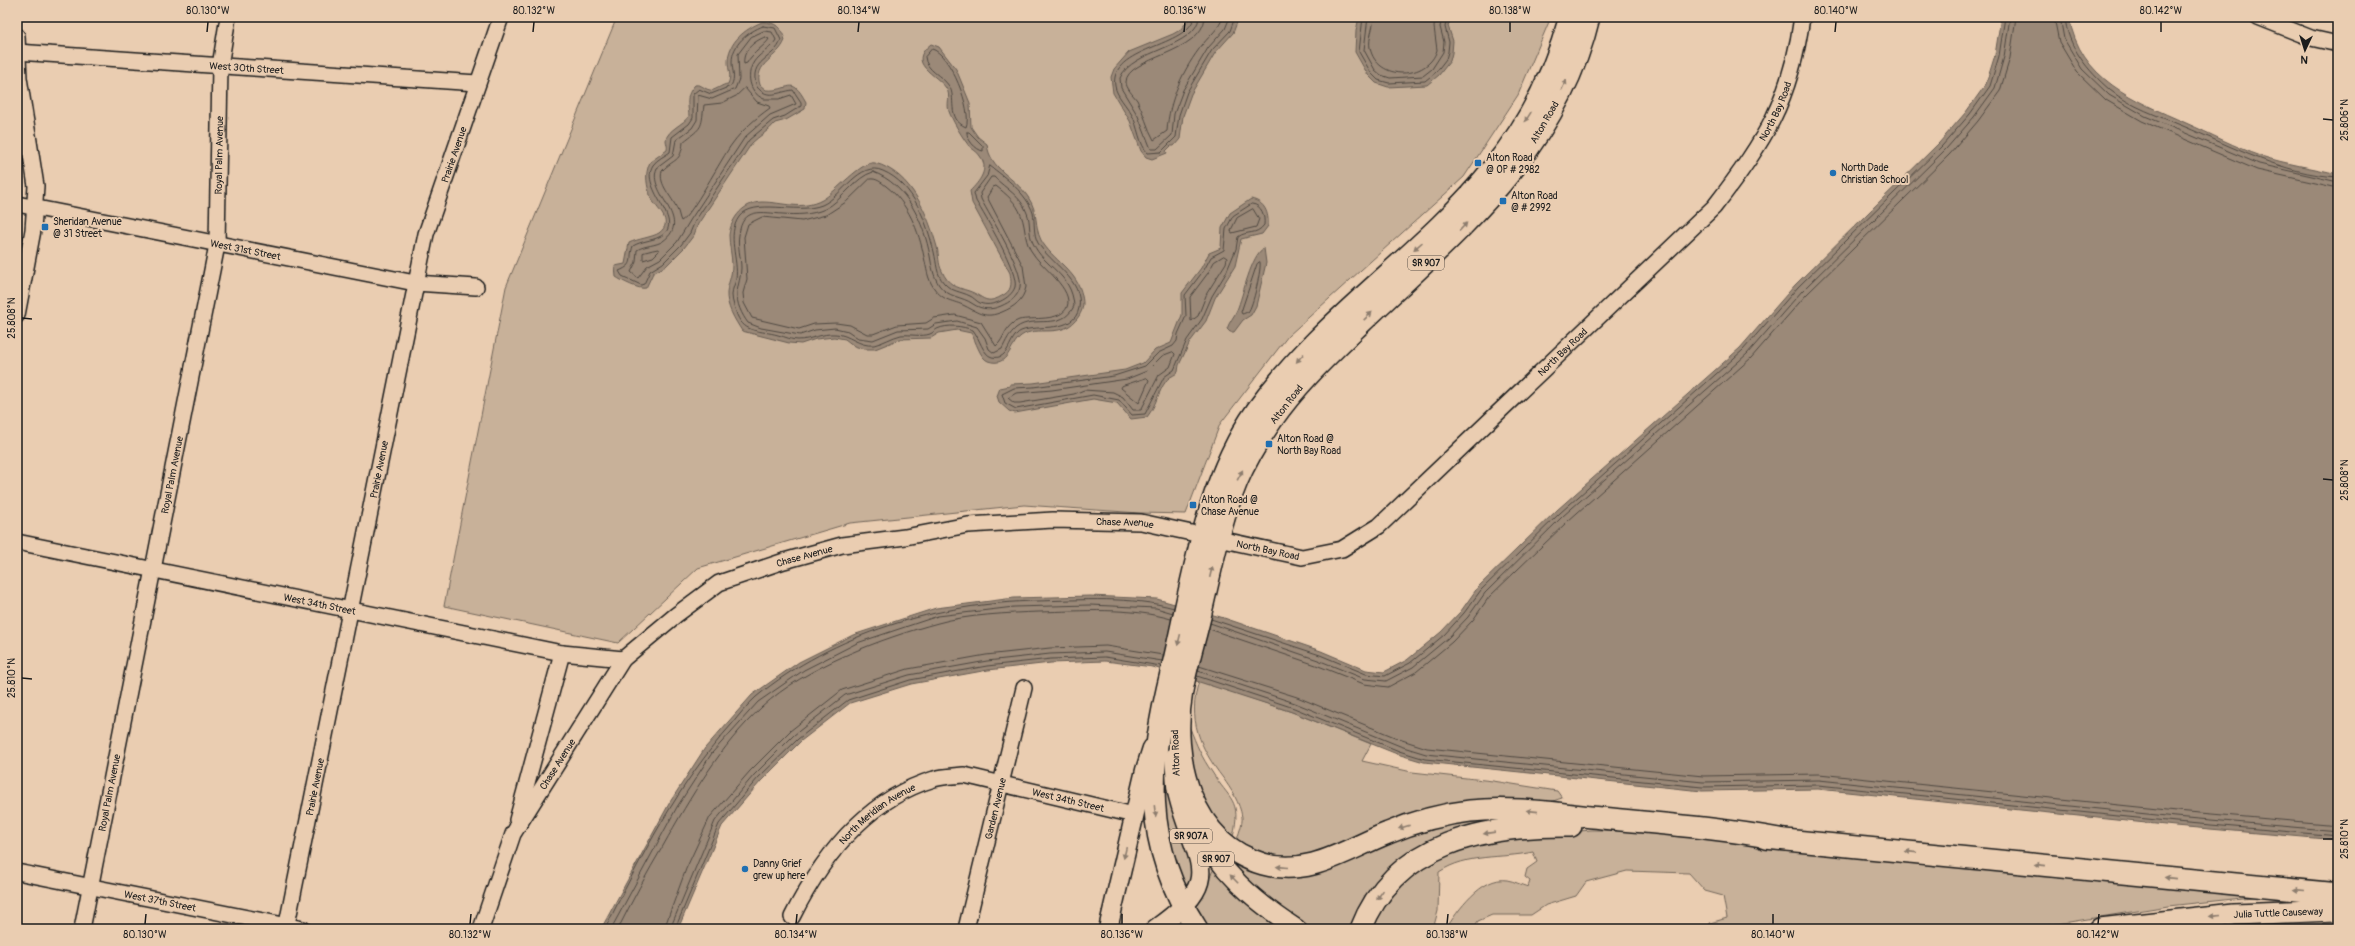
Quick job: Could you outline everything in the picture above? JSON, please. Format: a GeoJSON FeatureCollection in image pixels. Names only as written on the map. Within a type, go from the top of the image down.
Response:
{"type":"FeatureCollection","features":[{"type":"Feature","properties":{"kind":"highway","name":"Alton Road"},"geometry":{"type":"LineString","coordinates":[[1158,730],[1174,693],[1211,536],[1221,475],[1230,453],[1257,409],[1303,354],[1443,223],[1494,168],[1533,109],[1558,56],[1570,17]]}},
{"type":"Feature","properties":{"kind":"highway","name":"Alton Road"},"geometry":{"type":"LineString","coordinates":[[1211,536],[1238,480],[1277,414],[1313,370],[1455,236],[1508,178],[1547,119],[1569,75],[1589,17]]}},
{"type":"Feature","properties":{"kind":"highway"},"geometry":{"type":"LineString","coordinates":[[1174,693],[1181,756],[1186,781],[1197,811],[1218,839],[1242,855],[1263,864],[1287,868],[1314,865],[1337,857],[1385,834],[1414,824],[1457,813],[1498,809],[1734,830],[1779,839]]}},
{"type":"Feature","properties":{"kind":"highway","name":"SR 907"},"geometry":{"type":"LineString","coordinates":[[1158,730],[1153,772],[1156,823],[1168,871],[1184,907],[1197,929]]}},
{"type":"Feature","properties":{"kind":"highway"},"geometry":{"type":"LineString","coordinates":[[1361,929],[1377,898],[1405,868],[1436,848],[1468,836],[1512,830],[1567,826],[1651,828],[1779,839],[2338,894]]}},
{"type":"Feature","properties":{"kind":"highway","name":"Julia Tuttle Causeway"},"geometry":{"type":"LineString","coordinates":[[2100,929],[2227,915],[2338,910]]}},
{"type":"Feature","properties":{"kind":"main road","name":"Alton Road"},"geometry":{"type":"LineString","coordinates":[[1155,929],[1184,907],[1199,886],[1201,869],[1177,795],[1173,737],[1174,693]]}},
{"type":"Feature","properties":{"kind":"main road","name":"Alton Road"},"geometry":{"type":"LineString","coordinates":[[1108,929],[1145,770],[1158,730]]}},
{"type":"Feature","properties":{"kind":"main road","name":"SR 907"},"geometry":{"type":"LineString","coordinates":[[1175,761],[1190,811],[1213,855],[1258,901],[1297,929]]}},
{"type":"Feature","properties":{"kind":"street","name":"Royal Palm Avenue"},"geometry":{"type":"LineString","coordinates":[[82,929],[217,246],[220,66],[228,17]]}},
{"type":"Feature","properties":{"kind":"street","name":"Prairie Avenue"},"geometry":{"type":"LineString","coordinates":[[286,927],[426,234],[501,17]]}},
{"type":"Feature","properties":{"kind":"street","name":"North Bay Road"},"geometry":{"type":"LineString","coordinates":[[1211,536],[1302,557],[1342,549],[1379,526],[1714,207],[1749,162],[1771,125],[1785,94],[1798,44],[1802,17]]}},
{"type":"Feature","properties":{"kind":"street"},"geometry":{"type":"LineString","coordinates":[[2258,17],[2311,38],[2338,44]]}},
{"type":"Feature","properties":{"kind":"street"},"geometry":{"type":"LineString","coordinates":[[17,36],[17,52],[36,186],[35,208],[17,315]]}},
{"type":"Feature","properties":{"kind":"street","name":"West 30th Street"},"geometry":{"type":"LineString","coordinates":[[17,52],[477,83]]}},
{"type":"Feature","properties":{"kind":"street","name":"West 31st Street"},"geometry":{"type":"LineString","coordinates":[[17,204],[217,246],[415,283],[476,287]]}},
{"type":"Feature","properties":{"kind":"street","name":"Chase Avenue"},"geometry":{"type":"LineString","coordinates":[[514,834],[623,660],[676,615],[719,583],[784,561],[842,545],[905,537],[968,525],[1053,520],[1141,522],[1211,536]]}},
{"type":"Feature","properties":{"kind":"street","name":"West 34th Street"},"geometry":{"type":"LineString","coordinates":[[17,542],[562,652],[623,660]]}},
{"type":"Feature","properties":{"kind":"street","name":"Chase Avenue"},"geometry":{"type":"LineString","coordinates":[[481,929],[514,834],[562,652]]}},
{"type":"Feature","properties":{"kind":"street","name":"Garden Avenue"},"geometry":{"type":"LineString","coordinates":[[966,929],[1024,688]]}},
{"type":"Feature","properties":{"kind":"street","name":"North Meridian Avenue"},"geometry":{"type":"LineString","coordinates":[[792,917],[809,884],[842,840],[874,809],[904,790],[936,778],[964,775],[1002,783]]}},
{"type":"Feature","properties":{"kind":"street","name":"West 34th Street"},"geometry":{"type":"LineString","coordinates":[[1002,783],[1134,815]]}},
{"type":"Feature","properties":{"kind":"street","name":"West 37th Street"},"geometry":{"type":"LineString","coordinates":[[17,872],[286,927],[303,929]]}},
{"type":"Feature","properties":{"kind":"shaded area"},"geometry":{"type":"Polygon","coordinates":[[[617,17],[1551,17],[1518,95],[1464,177],[1288,336],[1220,424],[1186,514],[1140,513],[1024,505],[850,523],[698,568],[618,643],[444,606],[506,287],[617,17]]]}},
{"type":"Feature","properties":{"kind":"shaded area"},"geometry":{"type":"Polygon","coordinates":[[[1199,681],[1292,712],[1371,744],[1362,761],[1412,772],[1493,781],[1557,791],[1562,798],[1550,802],[1539,801],[1312,856],[1276,857],[1237,841],[1242,820],[1241,812],[1232,791],[1215,767],[1202,744],[1195,720],[1194,708],[1199,681]]]}},
{"type":"Feature","properties":{"kind":"shaded area"},"geometry":{"type":"Polygon","coordinates":[[[1169,721],[1168,758],[1197,872],[1187,886],[1182,883],[1169,838],[1159,775],[1169,721]]]}},
{"type":"Feature","properties":{"kind":"shaded area"},"geometry":{"type":"Polygon","coordinates":[[[1190,728],[1205,761],[1235,807],[1235,824],[1233,836],[1231,837],[1214,822],[1188,764],[1190,728]]]}},
{"type":"Feature","properties":{"kind":"shaded area"},"geometry":{"type":"Polygon","coordinates":[[[1466,816],[1509,821],[1491,823],[1455,831],[1437,837],[1406,854],[1391,866],[1379,880],[1352,929],[1305,929],[1256,895],[1220,847],[1274,870],[1466,816]]]}},
{"type":"Feature","properties":{"kind":"shaded area"},"geometry":{"type":"Polygon","coordinates":[[[1592,830],[1625,830],[2270,895],[2168,906],[2026,929],[1709,929],[1710,923],[1727,918],[1723,896],[1705,891],[1689,873],[1627,871],[1586,882],[1576,896],[1546,905],[1531,915],[1492,915],[1478,921],[1473,929],[1446,929],[1471,896],[1488,883],[1498,880],[1507,880],[1528,887],[1530,881],[1525,877],[1527,869],[1537,862],[1533,852],[1473,859],[1450,866],[1439,872],[1438,911],[1433,929],[1372,929],[1379,912],[1395,889],[1436,858],[1511,836],[1592,830]]]}},
{"type":"Feature","properties":{"kind":"shaded area"},"geometry":{"type":"Polygon","coordinates":[[[1214,868],[1244,900],[1243,901],[1282,929],[1206,929],[1196,909],[1214,868]]]}},
{"type":"Feature","properties":{"kind":"water"},"geometry":{"type":"Polygon","coordinates":[[[1191,17],[1239,17],[1233,33],[1215,53],[1191,94],[1183,116],[1180,139],[1174,146],[1171,146],[1166,151],[1167,153],[1152,159],[1146,157],[1141,151],[1130,121],[1113,93],[1111,77],[1114,69],[1129,52],[1173,34],[1180,30],[1191,17]]]}},
{"type":"Feature","properties":{"kind":"water"},"geometry":{"type":"Polygon","coordinates":[[[1359,17],[1451,17],[1448,26],[1453,41],[1450,61],[1439,75],[1427,85],[1388,87],[1376,83],[1368,75],[1355,52],[1356,31],[1359,17]]]}},
{"type":"Feature","properties":{"kind":"water"},"geometry":{"type":"Polygon","coordinates":[[[2001,17],[2069,17],[2075,39],[2085,57],[2097,72],[2112,85],[2129,96],[2147,106],[2232,145],[2261,156],[2338,174],[2338,840],[2175,826],[1818,789],[1702,791],[1424,762],[1397,754],[1292,712],[1153,667],[1105,661],[1051,663],[988,670],[911,684],[850,703],[801,741],[761,781],[722,826],[678,929],[601,929],[670,802],[705,748],[752,695],[799,662],[853,635],[936,608],[1014,598],[1090,596],[1157,599],[1224,618],[1321,651],[1366,670],[1384,672],[1407,660],[1441,632],[1461,611],[1478,587],[1557,510],[1740,348],[1795,285],[1939,143],[1966,112],[1986,84],[1995,55],[2001,17]]]}},
{"type":"Feature","properties":{"kind":"water"},"geometry":{"type":"Polygon","coordinates":[[[762,22],[771,23],[777,26],[782,32],[785,40],[778,52],[763,66],[760,71],[760,85],[766,90],[793,86],[797,89],[806,102],[805,109],[786,120],[775,123],[770,129],[752,143],[698,224],[694,235],[684,248],[666,266],[653,273],[646,288],[622,281],[616,277],[615,266],[625,264],[629,243],[659,233],[665,224],[663,215],[653,202],[648,189],[647,171],[650,162],[667,150],[667,136],[689,116],[688,96],[695,85],[712,90],[728,84],[730,75],[728,62],[729,55],[734,42],[744,32],[762,22]]]}},
{"type":"Feature","properties":{"kind":"water"},"geometry":{"type":"Polygon","coordinates":[[[931,44],[939,47],[956,69],[970,103],[971,127],[978,137],[987,144],[989,153],[998,167],[1023,190],[1028,197],[1034,208],[1041,240],[1051,254],[1070,273],[1080,287],[1083,302],[1079,316],[1073,324],[1065,328],[1050,331],[1035,331],[1021,336],[1005,359],[995,362],[985,359],[978,349],[971,333],[957,330],[939,333],[931,338],[900,339],[875,349],[864,349],[854,346],[845,339],[834,337],[816,339],[801,344],[789,343],[742,331],[732,313],[727,297],[732,265],[729,235],[732,223],[736,217],[744,208],[755,203],[770,202],[792,205],[807,205],[815,203],[822,200],[856,172],[870,163],[875,163],[888,168],[909,186],[929,222],[937,247],[941,268],[944,276],[950,282],[956,287],[989,300],[998,298],[1008,292],[1011,284],[1010,273],[972,203],[970,191],[977,184],[982,175],[984,170],[983,161],[978,153],[966,142],[952,118],[948,107],[948,91],[942,83],[925,68],[922,63],[921,57],[924,51],[931,44]]]}},
{"type":"Feature","properties":{"kind":"water"},"geometry":{"type":"Polygon","coordinates":[[[1251,199],[1256,200],[1263,205],[1268,217],[1268,226],[1262,234],[1241,239],[1235,266],[1215,298],[1206,321],[1190,342],[1179,365],[1178,372],[1166,381],[1147,417],[1131,419],[1117,403],[1093,399],[1015,413],[1009,411],[999,402],[997,396],[1000,388],[1010,386],[1010,384],[1033,383],[1125,370],[1143,363],[1155,350],[1171,343],[1182,315],[1182,293],[1201,268],[1209,253],[1221,248],[1222,228],[1230,213],[1251,199]]]}},
{"type":"Feature","properties":{"kind":"water"},"geometry":{"type":"Polygon","coordinates":[[[1264,248],[1266,263],[1256,306],[1251,315],[1243,320],[1234,332],[1230,332],[1227,329],[1237,310],[1251,267],[1259,252],[1264,248]]]}},
{"type":"Feature","properties":{"kind":"place","name":"Alton Road @ OP # 2982"},"geometry":{"type":"Point","coordinates":[1478,163]}},
{"type":"Feature","properties":{"kind":"place","name":"North Dade Christian School"},"geometry":{"type":"Point","coordinates":[1833,173]}},
{"type":"Feature","properties":{"kind":"place","name":"Alton Road @ # 2992"},"geometry":{"type":"Point","coordinates":[1503,201]}},
{"type":"Feature","properties":{"kind":"place","name":"Sheridan Avenue @ 31 Street"},"geometry":{"type":"Point","coordinates":[45,227]}},
{"type":"Feature","properties":{"kind":"place","name":"Alton Road @ North Bay Road"},"geometry":{"type":"Point","coordinates":[1269,444]}},
{"type":"Feature","properties":{"kind":"place","name":"Alton Road @ Chase Avenue"},"geometry":{"type":"Point","coordinates":[1193,505]}},
{"type":"Feature","properties":{"kind":"place","name":"Danny Grief grew up here"},"geometry":{"type":"Point","coordinates":[745,869]}}]}
